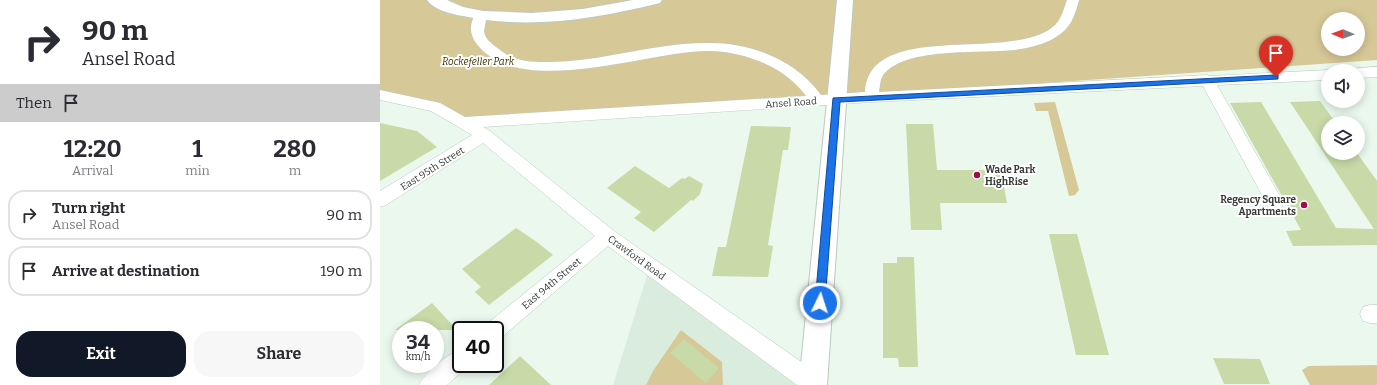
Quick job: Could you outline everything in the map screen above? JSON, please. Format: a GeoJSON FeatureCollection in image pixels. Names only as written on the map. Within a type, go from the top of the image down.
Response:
{"type":"FeatureCollection","features":[{"type":"Feature","properties":{"kind":"street"},"geometry":{"type":"LineString","coordinates":[[435,0],[459,11],[481,15],[521,17],[578,15],[654,0]]}},
{"type":"Feature","properties":{"kind":"street"},"geometry":{"type":"LineString","coordinates":[[814,385],[827,100],[845,0]]}},
{"type":"Feature","properties":{"kind":"street"},"geometry":{"type":"LineString","coordinates":[[872,98],[874,78],[879,71],[888,64],[924,51],[1002,47],[1039,40],[1057,30],[1067,18],[1073,0]]}},
{"type":"Feature","properties":{"kind":"street"},"geometry":{"type":"LineString","coordinates":[[481,15],[476,26],[478,35],[485,45],[504,59],[526,66],[572,65],[615,60],[684,48],[710,47],[756,56],[786,69],[827,100]]}},
{"type":"Feature","properties":{"kind":"street"},"geometry":{"type":"LineString","coordinates":[[1365,73],[1377,72]]}},
{"type":"Feature","properties":{"kind":"street","name":"Ansel Road"},"geometry":{"type":"LineString","coordinates":[[463,123],[827,100],[1321,75]]}},
{"type":"Feature","properties":{"kind":"street"},"geometry":{"type":"LineString","coordinates":[[1207,80],[1275,203]]}},
{"type":"Feature","properties":{"kind":"street"},"geometry":{"type":"LineString","coordinates":[[380,95],[435,107],[463,123]]}},
{"type":"Feature","properties":{"kind":"street","name":"Crawford Road"},"geometry":{"type":"LineString","coordinates":[[463,123],[484,135],[608,236],[814,385]]}},
{"type":"Feature","properties":{"kind":"street","name":"East 95th Street"},"geometry":{"type":"LineString","coordinates":[[380,200],[484,135]]}},
{"type":"Feature","properties":{"kind":"street","name":"East 94th Street"},"geometry":{"type":"LineString","coordinates":[[504,323],[608,236]]}},
{"type":"Feature","properties":{"kind":"street"},"geometry":{"type":"LineString","coordinates":[[430,385],[452,367]]}},
{"type":"Feature","properties":{"kind":"shaded area"},"geometry":{"type":"Polygon","coordinates":[[[650,266],[815,385],[613,385],[650,266]]]}},
{"type":"Feature","properties":{"kind":"green space","name":"Rockefeller Park"},"geometry":{"type":"Polygon","coordinates":[[[380,0],[1377,0],[1377,60],[463,123],[435,107],[380,95],[380,0]]]}},
{"type":"Feature","properties":{"kind":"green space"},"geometry":{"type":"Polygon","coordinates":[[[1055,102],[1079,190],[1075,195],[1069,196],[1048,111],[1036,111],[1034,103],[1055,102]]]}},
{"type":"Feature","properties":{"kind":"green space"},"geometry":{"type":"Polygon","coordinates":[[[681,330],[722,362],[723,385],[646,385],[653,371],[681,330]]]}},
{"type":"Feature","properties":{"kind":"green space"},"geometry":{"type":"Polygon","coordinates":[[[1377,365],[1377,385],[1310,385],[1302,370],[1309,366],[1377,365]]]}},
{"type":"Feature","properties":{"kind":"building","name":"Regency Square Apartments"},"geometry":{"type":"Polygon","coordinates":[[[1320,101],[1321,108],[1325,108],[1331,116],[1321,116],[1321,149],[1290,102],[1320,101]]]}},
{"type":"Feature","properties":{"kind":"building","name":"Regency Square Apartments"},"geometry":{"type":"Polygon","coordinates":[[[1261,102],[1336,228],[1374,229],[1328,160],[1362,160],[1377,181],[1377,245],[1293,246],[1286,231],[1301,230],[1230,103],[1261,102]]]}},
{"type":"Feature","properties":{"kind":"building"},"geometry":{"type":"Polygon","coordinates":[[[380,123],[417,131],[437,147],[380,181],[380,123]]]}},
{"type":"Feature","properties":{"kind":"building","name":"Wade Park HighRise"},"geometry":{"type":"Polygon","coordinates":[[[906,124],[933,124],[937,170],[1001,170],[1007,203],[940,203],[942,230],[911,230],[906,124]]]}},
{"type":"Feature","properties":{"kind":"building"},"geometry":{"type":"Polygon","coordinates":[[[751,126],[791,127],[788,150],[783,150],[768,245],[773,246],[768,277],[712,276],[718,247],[726,247],[751,126]]]}},
{"type":"Feature","properties":{"kind":"building"},"geometry":{"type":"Polygon","coordinates":[[[635,166],[669,188],[682,178],[685,179],[689,176],[703,184],[700,194],[654,232],[634,218],[641,212],[607,188],[635,166]]]}},
{"type":"Feature","properties":{"kind":"building"},"geometry":{"type":"Polygon","coordinates":[[[516,228],[553,255],[489,305],[475,292],[481,287],[462,269],[516,228]]]}},
{"type":"Feature","properties":{"kind":"building"},"geometry":{"type":"Polygon","coordinates":[[[1049,234],[1077,234],[1109,355],[1076,355],[1049,234]]]}},
{"type":"Feature","properties":{"kind":"building"},"geometry":{"type":"Polygon","coordinates":[[[897,257],[914,257],[918,367],[899,367],[898,358],[883,358],[883,263],[897,263],[897,257]]]}},
{"type":"Feature","properties":{"kind":"building"},"geometry":{"type":"Polygon","coordinates":[[[432,303],[452,325],[452,330],[444,330],[444,321],[407,321],[432,303]]]}},
{"type":"Feature","properties":{"kind":"building"},"geometry":{"type":"Polygon","coordinates":[[[684,339],[719,368],[706,383],[670,353],[684,339]]]}},
{"type":"Feature","properties":{"kind":"building"},"geometry":{"type":"Polygon","coordinates":[[[520,356],[551,385],[489,385],[502,373],[504,373],[504,371],[520,356]]]}},
{"type":"Feature","properties":{"kind":"building"},"geometry":{"type":"Polygon","coordinates":[[[1213,358],[1260,359],[1270,384],[1224,384],[1213,358]]]}},
{"type":"Feature","properties":{"kind":"place","name":"Wade Park HighRise"},"geometry":{"type":"Point","coordinates":[977,175]}},
{"type":"Feature","properties":{"kind":"place","name":"Regency Square Apartments"},"geometry":{"type":"Point","coordinates":[1304,205]}},
{"type":"Feature","properties":{"kind":"route"},"geometry":{"type":"LineString","coordinates":[[820,303],[836,100],[1059,87],[1276,77]]}}]}
